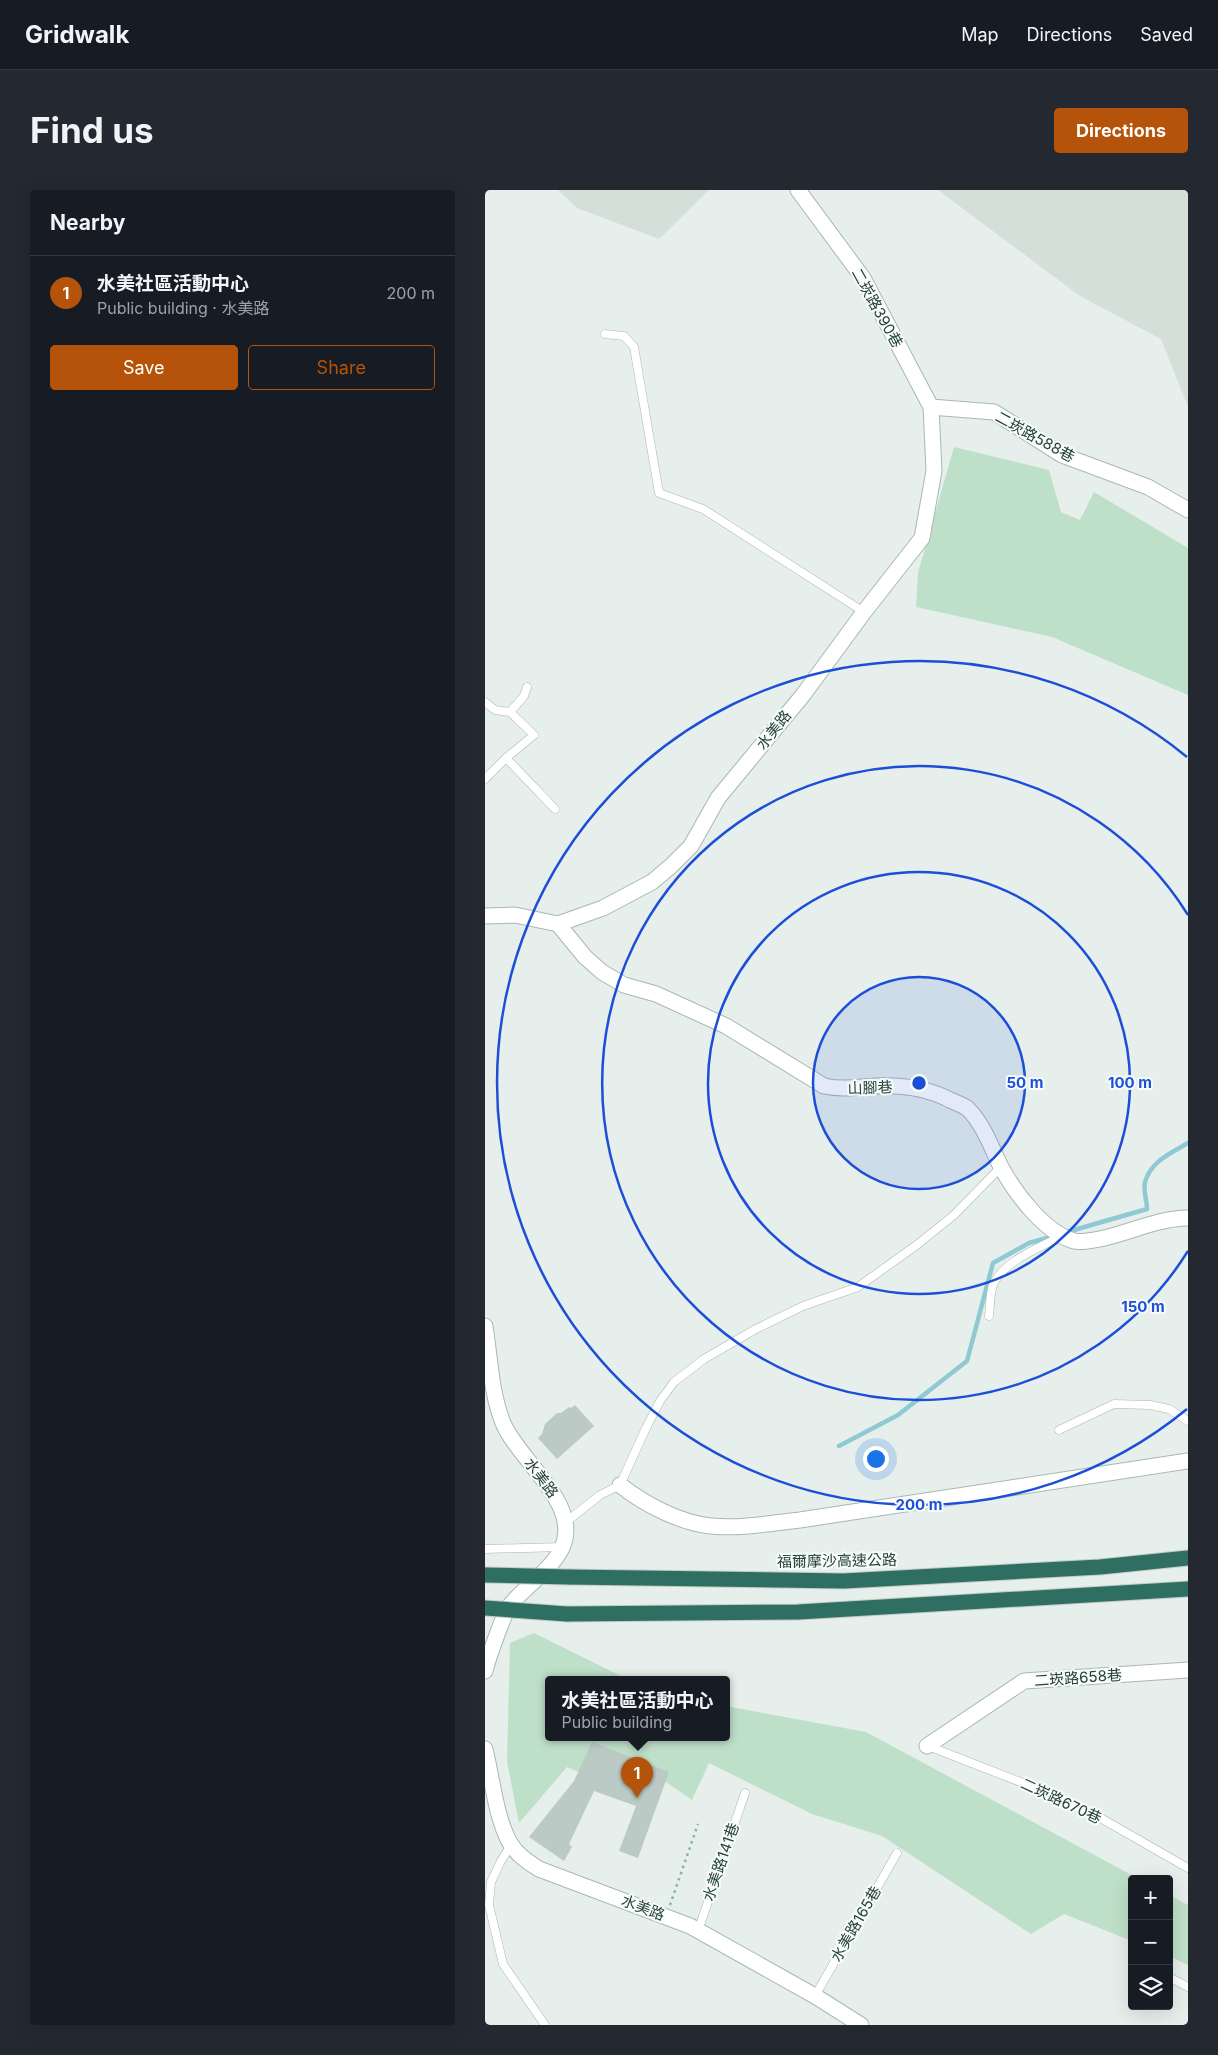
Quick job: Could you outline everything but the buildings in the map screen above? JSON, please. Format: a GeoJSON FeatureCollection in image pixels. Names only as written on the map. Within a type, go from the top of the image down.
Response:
{"type":"FeatureCollection","features":[{"type":"Feature","properties":{"kind":"highway","name":"福爾摩沙高速公路"},"geometry":{"type":"LineString","coordinates":[[485,1575],[844,1581],[1100,1567],[1188,1558]]}},
{"type":"Feature","properties":{"kind":"highway"},"geometry":{"type":"LineString","coordinates":[[485,1608],[567,1614],[798,1612],[1188,1589]]}},
{"type":"Feature","properties":{"kind":"street","name":"二崁路390巷"},"geometry":{"type":"LineString","coordinates":[[798,190],[863,278],[931,408]]}},
{"type":"Feature","properties":{"kind":"street","name":"二崁路588巷"},"geometry":{"type":"LineString","coordinates":[[931,408],[994,412],[1062,455],[1148,487],[1188,510]]}},
{"type":"Feature","properties":{"kind":"street","name":"水美路"},"geometry":{"type":"LineString","coordinates":[[558,924],[603,908],[652,882],[691,846],[718,798],[803,695],[864,612],[922,538],[933,471],[931,408]]}},
{"type":"Feature","properties":{"kind":"street"},"geometry":{"type":"LineString","coordinates":[[485,916],[515,915],[558,924]]}},
{"type":"Feature","properties":{"kind":"street","name":"山腳巷"},"geometry":{"type":"LineString","coordinates":[[558,924],[585,957],[602,972],[625,985],[656,994],[727,1026],[824,1086],[842,1089],[877,1086],[913,1087],[941,1095],[966,1108],[982,1128],[1001,1167],[1015,1189],[1035,1213],[1062,1236],[1075,1241],[1086,1241],[1120,1235],[1154,1223],[1188,1218]]}},
{"type":"Feature","properties":{"kind":"street","name":"水美路"},"geometry":{"type":"LineString","coordinates":[[485,1326],[495,1392],[504,1424],[518,1447],[559,1502],[566,1522]]}},
{"type":"Feature","properties":{"kind":"street"},"geometry":{"type":"LineString","coordinates":[[620,1486],[635,1497],[673,1516],[709,1526],[739,1527],[800,1520],[1188,1461]]}},
{"type":"Feature","properties":{"kind":"street"},"geometry":{"type":"LineString","coordinates":[[485,1671],[509,1606],[551,1563],[562,1547],[566,1522]]}},
{"type":"Feature","properties":{"kind":"street","name":"二崁路658巷"},"geometry":{"type":"LineString","coordinates":[[927,1746],[1024,1681],[1188,1670]]}},
{"type":"Feature","properties":{"kind":"street","name":"水美路"},"geometry":{"type":"LineString","coordinates":[[485,1749],[503,1827],[511,1845],[524,1859],[539,1870],[666,1917],[698,1931],[815,1996],[861,2025]]}},
{"type":"Feature","properties":{"kind":"lane"},"geometry":{"type":"LineString","coordinates":[[605,334],[624,336],[634,348],[659,493],[703,510],[864,612]]}},
{"type":"Feature","properties":{"kind":"lane"},"geometry":{"type":"LineString","coordinates":[[510,712],[524,696],[527,687]]}},
{"type":"Feature","properties":{"kind":"lane"},"geometry":{"type":"LineString","coordinates":[[485,702],[495,710],[510,712],[534,735],[506,758],[485,780]]}},
{"type":"Feature","properties":{"kind":"lane"},"geometry":{"type":"LineString","coordinates":[[506,758],[555,809]]}},
{"type":"Feature","properties":{"kind":"lane"},"geometry":{"type":"LineString","coordinates":[[566,1522],[600,1495],[620,1486],[660,1401],[674,1382],[704,1359],[756,1329],[803,1306],[858,1287],[918,1244],[954,1215],[1001,1167]]}},
{"type":"Feature","properties":{"kind":"lane"},"geometry":{"type":"LineString","coordinates":[[989,1316],[992,1288],[999,1274],[1019,1259],[1062,1236]]}},
{"type":"Feature","properties":{"kind":"lane"},"geometry":{"type":"LineString","coordinates":[[1059,1430],[1114,1404],[1150,1405],[1169,1409],[1188,1421]]}},
{"type":"Feature","properties":{"kind":"lane"},"geometry":{"type":"LineString","coordinates":[[485,1548],[562,1547]]}},
{"type":"Feature","properties":{"kind":"lane","name":"二崁路670巷"},"geometry":{"type":"LineString","coordinates":[[927,1746],[1023,1783],[1097,1816],[1188,1868]]}},
{"type":"Feature","properties":{"kind":"lane","name":"水美路141巷"},"geometry":{"type":"LineString","coordinates":[[698,1931],[745,1793]]}},
{"type":"Feature","properties":{"kind":"lane"},"geometry":{"type":"LineString","coordinates":[[511,1845],[491,1882],[489,1905],[503,1964],[545,2025]]}},
{"type":"Feature","properties":{"kind":"lane","name":"水美路165巷"},"geometry":{"type":"LineString","coordinates":[[815,1996],[897,1853]]}},
{"type":"Feature","properties":{"kind":"lane"},"geometry":{"type":"LineString","coordinates":[[1173,1979],[1188,1987]]}},
{"type":"Feature","properties":{"kind":"path"},"geometry":{"type":"LineString","coordinates":[[666,1917],[698,1824]]}},
{"type":"Feature","properties":{"kind":"shaded area"},"geometry":{"type":"Polygon","coordinates":[[[558,190],[709,190],[659,239],[577,208],[558,190]]]}},
{"type":"Feature","properties":{"kind":"shaded area"},"geometry":{"type":"Polygon","coordinates":[[[938,190],[1188,190],[1188,407],[1161,339],[1080,296],[938,190]]]}},
{"type":"Feature","properties":{"kind":"green space"},"geometry":{"type":"Polygon","coordinates":[[[954,447],[1049,470],[1061,512],[1080,520],[1094,492],[1188,548],[1188,695],[1052,637],[916,607],[918,573],[954,447]]]}},
{"type":"Feature","properties":{"kind":"green space"},"geometry":{"type":"Polygon","coordinates":[[[534,1633],[621,1676],[545,1676],[545,1741],[730,1741],[730,1707],[866,1732],[1132,1875],[1128,1875],[1128,1939],[1064,1914],[1031,1934],[882,1836],[812,1814],[709,1763],[692,1800],[653,1773],[596,1779],[567,1767],[519,1823],[507,1762],[510,1643],[534,1633]]]}},
{"type":"Feature","properties":{"kind":"green space"},"geometry":{"type":"Polygon","coordinates":[[[1173,1897],[1188,1905],[1188,1965],[1173,1958],[1173,1897]]]}},
{"type":"Feature","properties":{"kind":"waterway"},"geometry":{"type":"LineString","coordinates":[[1067,1232],[1147,1209],[1145,1182],[1152,1168],[1162,1158],[1188,1143]]}},
{"type":"Feature","properties":{"kind":"waterway"},"geometry":{"type":"LineString","coordinates":[[839,1446],[898,1415],[967,1361],[993,1263],[1029,1243],[1054,1236]]}},
{"type":"Feature","properties":{"kind":"place","name":"水美社區活動中心"},"geometry":{"type":"Point","coordinates":[637,1798]}}]}
